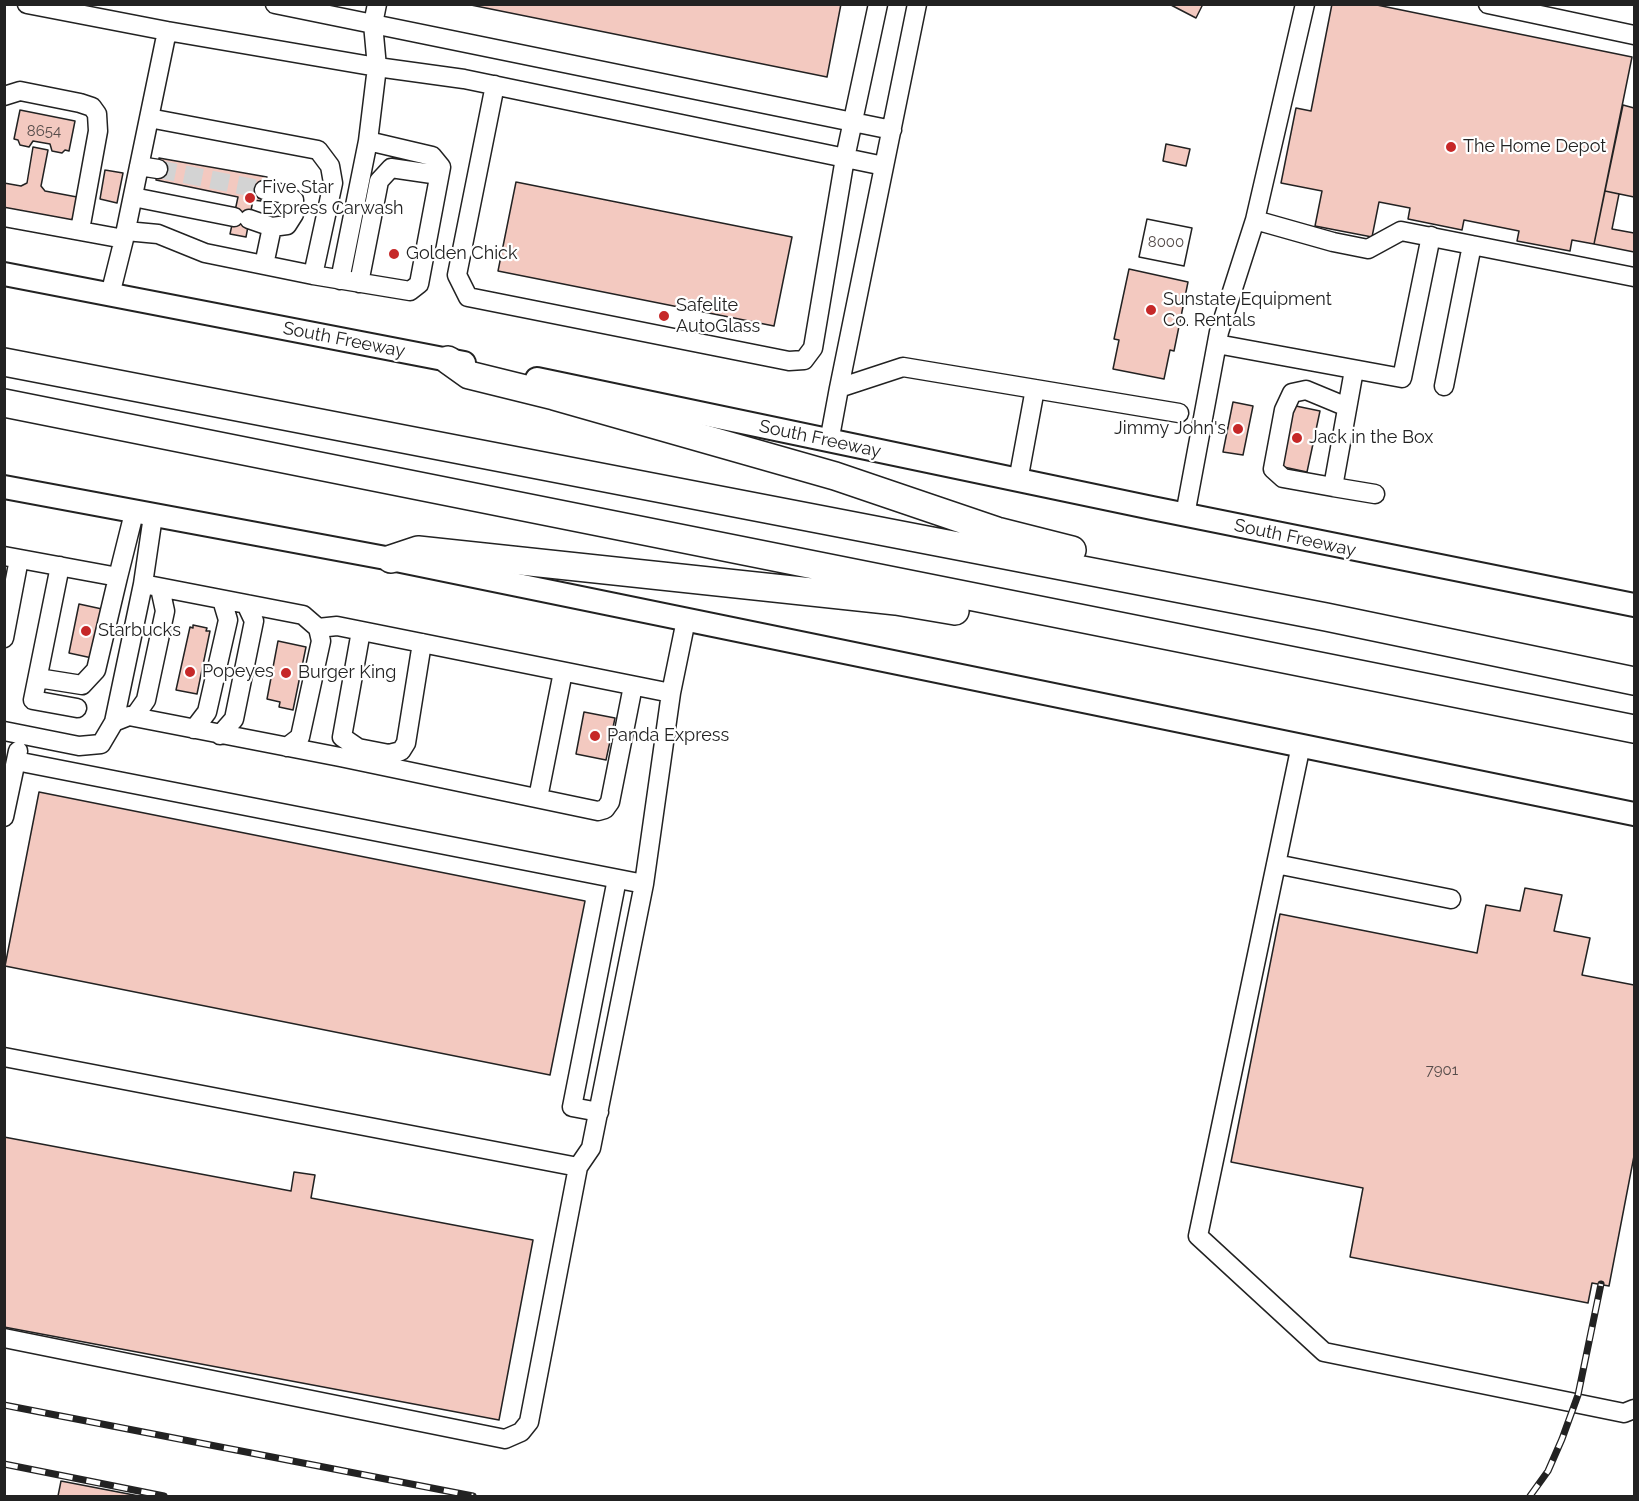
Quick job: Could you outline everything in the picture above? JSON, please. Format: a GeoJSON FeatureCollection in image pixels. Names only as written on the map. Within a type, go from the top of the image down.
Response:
{"type":"FeatureCollection","features":[{"type":"Feature","properties":{"kind":"highway"},"geometry":{"type":"LineString","coordinates":[[448,360],[469,375],[554,396],[835,476],[1029,540],[1296,599],[1326,617]]}},
{"type":"Feature","properties":{"kind":"highway"},"geometry":{"type":"LineString","coordinates":[[4,362],[1326,617],[1635,681]]}},
{"type":"Feature","properties":{"kind":"highway"},"geometry":{"type":"LineString","coordinates":[[4,403],[1635,729]]}},
{"type":"Feature","properties":{"kind":"highway"},"geometry":{"type":"LineString","coordinates":[[392,559],[418,550],[896,601],[1091,633],[1144,630]]}},
{"type":"Feature","properties":{"kind":"main road","name":"South Freeway"},"geometry":{"type":"LineString","coordinates":[[4,274],[448,360],[1018,481],[1635,605]]}},
{"type":"Feature","properties":{"kind":"main road"},"geometry":{"type":"LineString","coordinates":[[4,282],[38,281]]}},
{"type":"Feature","properties":{"kind":"main road"},"geometry":{"type":"LineString","coordinates":[[4,481],[27,492]]}},
{"type":"Feature","properties":{"kind":"main road"},"geometry":{"type":"LineString","coordinates":[[4,487],[392,559],[1635,814]]}},
{"type":"Feature","properties":{"kind":"lane"},"geometry":{"type":"LineString","coordinates":[[276,4],[892,130]]}},
{"type":"Feature","properties":{"kind":"lane"},"geometry":{"type":"LineString","coordinates":[[340,280],[368,141],[377,67],[374,24],[377,4]]}},
{"type":"Feature","properties":{"kind":"lane"},"geometry":{"type":"LineString","coordinates":[[495,85],[457,275],[468,297],[789,361],[804,360],[813,348],[845,158],[878,4]]}},
{"type":"Feature","properties":{"kind":"lane"},"geometry":{"type":"LineString","coordinates":[[830,442],[917,4]]}},
{"type":"Feature","properties":{"kind":"lane"},"geometry":{"type":"LineString","coordinates":[[1185,515],[1219,332],[1255,220],[1305,4]]}},
{"type":"Feature","properties":{"kind":"lane"},"geometry":{"type":"LineString","coordinates":[[1488,4],[1635,35]]}},
{"type":"Feature","properties":{"kind":"lane"},"geometry":{"type":"LineString","coordinates":[[30,5],[377,67],[464,79],[884,166]]}},
{"type":"Feature","properties":{"kind":"lane"},"geometry":{"type":"LineString","coordinates":[[110,295],[125,235],[166,31]]}},
{"type":"Feature","properties":{"kind":"lane"},"geometry":{"type":"LineString","coordinates":[[4,96],[20,91],[80,103],[92,107],[97,114],[98,131],[80,230]]}},
{"type":"Feature","properties":{"kind":"lane"},"geometry":{"type":"LineString","coordinates":[[149,118],[318,150],[330,166],[333,183],[313,275]]}},
{"type":"Feature","properties":{"kind":"lane"},"geometry":{"type":"LineString","coordinates":[[4,217],[125,235],[158,234],[205,253],[313,275],[410,291],[419,284],[441,167],[432,156],[368,141]]}},
{"type":"Feature","properties":{"kind":"lane"},"geometry":{"type":"LineString","coordinates":[[139,166],[158,169]]}},
{"type":"Feature","properties":{"kind":"lane"},"geometry":{"type":"LineString","coordinates":[[359,283],[379,181],[391,168],[439,175]]}},
{"type":"Feature","properties":{"kind":"lane"},"geometry":{"type":"LineString","coordinates":[[133,197],[242,218],[272,227],[287,225],[294,214],[294,200],[285,194],[264,190]]}},
{"type":"Feature","properties":{"kind":"lane"},"geometry":{"type":"LineString","coordinates":[[1255,220],[1333,242],[1368,249],[1401,231],[1635,277]]}},
{"type":"Feature","properties":{"kind":"lane"},"geometry":{"type":"LineString","coordinates":[[264,265],[272,227]]}},
{"type":"Feature","properties":{"kind":"lane"},"geometry":{"type":"LineString","coordinates":[[1217,344],[1402,378],[1431,236]]}},
{"type":"Feature","properties":{"kind":"lane"},"geometry":{"type":"LineString","coordinates":[[1444,386],[1472,244]]}},
{"type":"Feature","properties":{"kind":"lane"},"geometry":{"type":"LineString","coordinates":[[839,388],[903,367],[1179,413]]}},
{"type":"Feature","properties":{"kind":"lane"},"geometry":{"type":"LineString","coordinates":[[1333,487],[1354,369]]}},
{"type":"Feature","properties":{"kind":"lane"},"geometry":{"type":"LineString","coordinates":[[1018,481],[1035,389]]}},
{"type":"Feature","properties":{"kind":"lane"},"geometry":{"type":"LineString","coordinates":[[1347,407],[1306,390],[1292,393],[1284,410],[1273,469],[1283,478],[1375,494]]}},
{"type":"Feature","properties":{"kind":"lane"},"geometry":{"type":"LineString","coordinates":[[38,678],[82,686],[96,670],[118,577],[144,514]]}},
{"type":"Feature","properties":{"kind":"lane"},"geometry":{"type":"LineString","coordinates":[[4,817],[16,761],[13,732],[79,746],[101,744],[114,722],[151,586],[144,514]]}},
{"type":"Feature","properties":{"kind":"lane"},"geometry":{"type":"LineString","coordinates":[[4,638],[12,557],[118,577]]}},
{"type":"Feature","properties":{"kind":"lane"},"geometry":{"type":"LineString","coordinates":[[60,566],[33,700],[77,708]]}},
{"type":"Feature","properties":{"kind":"lane"},"geometry":{"type":"LineString","coordinates":[[151,586],[303,615],[318,628],[321,641],[300,737],[287,747]]}},
{"type":"Feature","properties":{"kind":"lane"},"geometry":{"type":"LineString","coordinates":[[134,717],[146,700],[165,610],[151,586]]}},
{"type":"Feature","properties":{"kind":"lane"},"geometry":{"type":"LineString","coordinates":[[194,729],[207,712],[228,620],[222,600]]}},
{"type":"Feature","properties":{"kind":"lane"},"geometry":{"type":"LineString","coordinates":[[220,735],[234,719],[254,621],[246,604]]}},
{"type":"Feature","properties":{"kind":"lane"},"geometry":{"type":"LineString","coordinates":[[4,1338],[505,1439],[521,1432],[529,1422],[578,1167],[591,1148],[599,1112],[644,884],[671,693],[686,620]]}},
{"type":"Feature","properties":{"kind":"lane"},"geometry":{"type":"LineString","coordinates":[[318,628],[337,626],[671,693]]}},
{"type":"Feature","properties":{"kind":"lane"},"geometry":{"type":"LineString","coordinates":[[345,747],[361,631]]}},
{"type":"Feature","properties":{"kind":"lane"},"geometry":{"type":"LineString","coordinates":[[114,722],[129,716],[287,747],[345,747],[389,754],[401,751],[406,744],[422,643]]}},
{"type":"Feature","properties":{"kind":"lane"},"geometry":{"type":"LineString","coordinates":[[538,798],[563,672]]}},
{"type":"Feature","properties":{"kind":"lane"},"geometry":{"type":"LineString","coordinates":[[345,747],[538,798],[598,811],[610,802],[633,686]]}},
{"type":"Feature","properties":{"kind":"lane"},"geometry":{"type":"LineString","coordinates":[[1301,745],[1198,1236],[1324,1352],[1624,1413],[1635,1409]]}},
{"type":"Feature","properties":{"kind":"lane"},"geometry":{"type":"LineString","coordinates":[[16,761],[644,884]]}},
{"type":"Feature","properties":{"kind":"lane"},"geometry":{"type":"LineString","coordinates":[[1276,864],[1451,899]]}},
{"type":"Feature","properties":{"kind":"lane"},"geometry":{"type":"LineString","coordinates":[[599,1112],[572,1107],[617,879]]}},
{"type":"Feature","properties":{"kind":"lane"},"geometry":{"type":"LineString","coordinates":[[4,1057],[578,1167]]}},
{"type":"Feature","properties":{"kind":"building"},"geometry":{"type":"Polygon","coordinates":[[[466,4],[841,4],[827,77],[466,4]]]}},
{"type":"Feature","properties":{"kind":"building"},"geometry":{"type":"Polygon","coordinates":[[[1169,4],[1203,4],[1196,18],[1169,4]]]}},
{"type":"Feature","properties":{"kind":"building","name":"The Home Depot"},"geometry":{"type":"Polygon","coordinates":[[[1332,4],[1372,4],[1632,57],[1594,244],[1572,240],[1570,251],[1517,241],[1519,231],[1464,220],[1462,230],[1408,219],[1410,208],[1379,202],[1372,237],[1315,226],[1322,191],[1281,183],[1296,108],[1311,111],[1332,4]]]}},
{"type":"Feature","properties":{"kind":"building"},"geometry":{"type":"Polygon","coordinates":[[[1623,105],[1634,108],[1634,197],[1605,191],[1623,105]]]}},
{"type":"Feature","properties":{"kind":"building"},"geometry":{"type":"Polygon","coordinates":[[[20,110],[75,121],[69,151],[65,150],[62,153],[52,151],[50,144],[33,141],[29,147],[20,145],[18,140],[14,139],[20,110]]]}},
{"type":"Feature","properties":{"kind":"building"},"geometry":{"type":"Polygon","coordinates":[[[1166,144],[1190,149],[1186,166],[1163,161],[1166,144]]]}},
{"type":"Feature","properties":{"kind":"building"},"geometry":{"type":"Polygon","coordinates":[[[33,147],[48,150],[41,186],[45,191],[77,197],[72,224],[4,211],[4,183],[21,186],[27,183],[33,147]]]}},
{"type":"Feature","properties":{"kind":"building","name":"Five Star Express Carwash"},"geometry":{"type":"Polygon","coordinates":[[[159,158],[267,177],[261,201],[253,200],[246,237],[230,234],[238,197],[156,180],[159,158]]]}},
{"type":"Feature","properties":{"kind":"building"},"geometry":{"type":"Polygon","coordinates":[[[105,170],[123,173],[117,203],[100,199],[105,170]]]}},
{"type":"Feature","properties":{"kind":"building"},"geometry":{"type":"Polygon","coordinates":[[[516,182],[792,237],[774,326],[498,271],[516,182]]]}},
{"type":"Feature","properties":{"kind":"building"},"geometry":{"type":"Polygon","coordinates":[[[1605,191],[1619,194],[1612,229],[1634,233],[1634,252],[1594,244],[1605,191]]]}},
{"type":"Feature","properties":{"kind":"building","name":"Sunstate Equipment Co. Rentals"},"geometry":{"type":"Polygon","coordinates":[[[1147,219],[1192,228],[1184,266],[1139,257],[1147,219]]]}},
{"type":"Feature","properties":{"kind":"building","name":"Sunstate Equipment Co. Rentals"},"geometry":{"type":"Polygon","coordinates":[[[1147,219],[1192,228],[1184,266],[1139,257],[1147,219]]]}},
{"type":"Feature","properties":{"kind":"building","name":"Sunstate Equipment Co. Rentals"},"geometry":{"type":"Polygon","coordinates":[[[1129,269],[1188,282],[1174,351],[1170,350],[1164,379],[1113,369],[1119,340],[1114,339],[1129,269]]]}},
{"type":"Feature","properties":{"kind":"building","name":"Jimmy John's"},"geometry":{"type":"Polygon","coordinates":[[[1233,402],[1253,406],[1243,455],[1223,452],[1233,402]]]}},
{"type":"Feature","properties":{"kind":"building","name":"Jack in the Box"},"geometry":{"type":"Polygon","coordinates":[[[1291,405],[1320,411],[1307,472],[1279,466],[1291,405]]]}},
{"type":"Feature","properties":{"kind":"building","name":"Starbucks"},"geometry":{"type":"Polygon","coordinates":[[[79,604],[102,609],[92,658],[69,653],[79,604]]]}},
{"type":"Feature","properties":{"kind":"building","name":"Popeyes"},"geometry":{"type":"Polygon","coordinates":[[[193,625],[207,628],[206,631],[210,631],[197,694],[176,690],[190,627],[193,628],[193,625]]]}},
{"type":"Feature","properties":{"kind":"building","name":"Burger King"},"geometry":{"type":"Polygon","coordinates":[[[278,641],[306,647],[293,710],[279,707],[280,702],[267,699],[278,641]]]}},
{"type":"Feature","properties":{"kind":"building","name":"Panda Express"},"geometry":{"type":"Polygon","coordinates":[[[584,712],[615,718],[606,760],[576,754],[584,712]]]}},
{"type":"Feature","properties":{"kind":"building"},"geometry":{"type":"Polygon","coordinates":[[[39,792],[585,901],[550,1075],[5,966],[39,792]]]}},
{"type":"Feature","properties":{"kind":"building"},"geometry":{"type":"Polygon","coordinates":[[[1525,888],[1562,895],[1554,931],[1590,938],[1582,975],[1634,985],[1634,1156],[1609,1286],[1592,1283],[1588,1303],[1350,1257],[1363,1188],[1231,1162],[1280,914],[1477,953],[1486,905],[1520,911],[1525,888]]]}},
{"type":"Feature","properties":{"kind":"building"},"geometry":{"type":"Polygon","coordinates":[[[4,1137],[291,1191],[294,1172],[315,1175],[311,1198],[533,1240],[499,1420],[4,1327],[4,1137]]]}},
{"type":"Feature","properties":{"kind":"building"},"geometry":{"type":"Polygon","coordinates":[[[61,1481],[139,1496],[58,1496],[61,1481]]]}},
{"type":"Feature","properties":{"kind":"tunnel"},"geometry":{"type":"LineString","coordinates":[[158,169],[264,190]]}},
{"type":"Feature","properties":{"kind":"railway"},"geometry":{"type":"LineString","coordinates":[[1530,1496],[1548,1471],[1578,1395],[1601,1284]]}},
{"type":"Feature","properties":{"kind":"railway"},"geometry":{"type":"LineString","coordinates":[[4,1405],[473,1496]]}},
{"type":"Feature","properties":{"kind":"railway"},"geometry":{"type":"LineString","coordinates":[[4,1464],[164,1496]]}},
{"type":"Feature","properties":{"kind":"place","name":"The Home Depot"},"geometry":{"type":"Point","coordinates":[1451,147]}},
{"type":"Feature","properties":{"kind":"place","name":"Five Star Express Carwash"},"geometry":{"type":"Point","coordinates":[250,198]}},
{"type":"Feature","properties":{"kind":"place","name":"Golden Chick"},"geometry":{"type":"Point","coordinates":[394,254]}},
{"type":"Feature","properties":{"kind":"place","name":"Sunstate Equipment Co. Rentals"},"geometry":{"type":"Point","coordinates":[1151,310]}},
{"type":"Feature","properties":{"kind":"place","name":"Safelite AutoGlass"},"geometry":{"type":"Point","coordinates":[664,316]}},
{"type":"Feature","properties":{"kind":"place","name":"Jimmy John's"},"geometry":{"type":"Point","coordinates":[1238,429]}},
{"type":"Feature","properties":{"kind":"place","name":"Jack in the Box"},"geometry":{"type":"Point","coordinates":[1297,438]}},
{"type":"Feature","properties":{"kind":"place","name":"Starbucks"},"geometry":{"type":"Point","coordinates":[86,631]}},
{"type":"Feature","properties":{"kind":"place","name":"Popeyes"},"geometry":{"type":"Point","coordinates":[190,672]}},
{"type":"Feature","properties":{"kind":"place","name":"Burger King"},"geometry":{"type":"Point","coordinates":[286,673]}},
{"type":"Feature","properties":{"kind":"place","name":"Panda Express"},"geometry":{"type":"Point","coordinates":[595,736]}}]}
